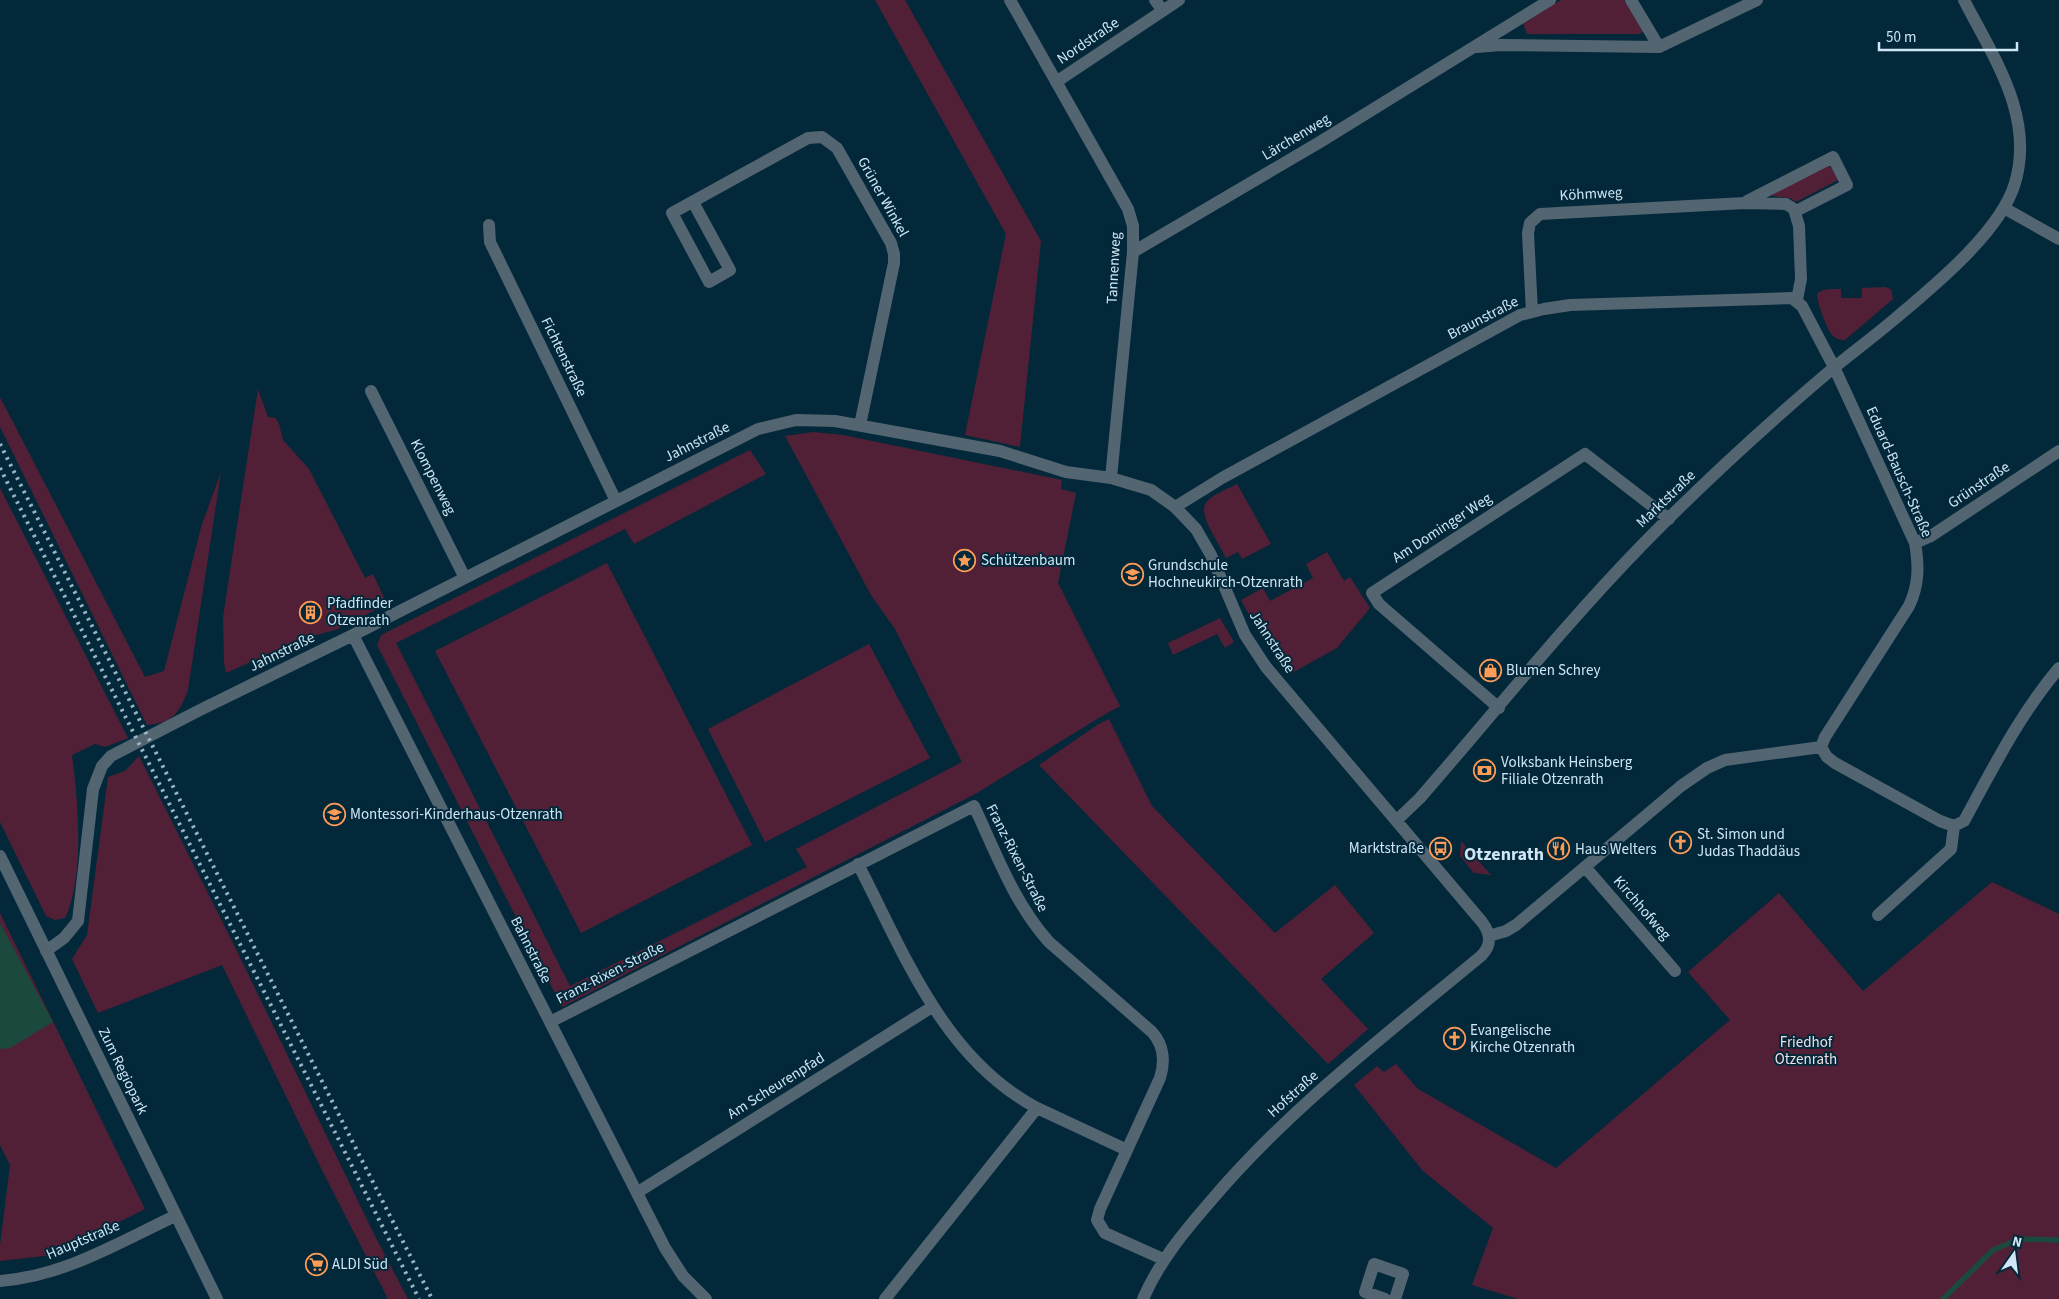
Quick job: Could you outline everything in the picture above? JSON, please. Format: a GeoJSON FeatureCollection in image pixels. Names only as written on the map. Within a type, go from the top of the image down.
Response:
{"type":"FeatureCollection","features":[{"type":"Feature","properties":{"kind":"street","name":"Tannenweg"},"geometry":{"type":"LineString","coordinates":[[1010,0],[1128,209],[1133,226],[1133,252],[1112,478]]}},
{"type":"Feature","properties":{"kind":"street"},"geometry":{"type":"LineString","coordinates":[[1155,0],[1163,11]]}},
{"type":"Feature","properties":{"kind":"street","name":"Nordstraße"},"geometry":{"type":"LineString","coordinates":[[1056,82],[1179,0]]}},
{"type":"Feature","properties":{"kind":"street","name":"Lärchenweg"},"geometry":{"type":"LineString","coordinates":[[1133,252],[1320,142],[1550,0]]}},
{"type":"Feature","properties":{"kind":"street"},"geometry":{"type":"LineString","coordinates":[[1631,0],[1659,47]]}},
{"type":"Feature","properties":{"kind":"street","name":"Lärchenweg"},"geometry":{"type":"LineString","coordinates":[[1474,47],[1502,45],[1659,47],[1757,0]]}},
{"type":"Feature","properties":{"kind":"street","name":"Marktstraße"},"geometry":{"type":"LineString","coordinates":[[1397,820],[1420,798],[1621,568],[1668,519],[1744,446],[1940,278],[1979,240],[2004,208],[2016,183],[2020,162],[2019,123],[2010,91],[1964,0]]}},
{"type":"Feature","properties":{"kind":"street","name":"Grüner Winkel"},"geometry":{"type":"LineString","coordinates":[[693,202],[730,270],[709,282],[672,213],[808,138],[822,138],[837,148],[888,237],[894,254],[893,268],[860,425]]}},
{"type":"Feature","properties":{"kind":"street","name":"Köhmweg"},"geometry":{"type":"LineString","coordinates":[[1532,312],[1528,228],[1533,219],[1540,214],[1745,203],[1783,203],[1796,211],[1846,184],[1833,157],[1745,203]]}},
{"type":"Feature","properties":{"kind":"street"},"geometry":{"type":"LineString","coordinates":[[2004,208],[2059,239]]}},
{"type":"Feature","properties":{"kind":"street"},"geometry":{"type":"LineString","coordinates":[[1796,211],[1799,226],[1801,279],[1797,300],[1802,306],[1834,368]]}},
{"type":"Feature","properties":{"kind":"street","name":"Fichtenstraße"},"geometry":{"type":"LineString","coordinates":[[489,225],[490,242],[616,501]]}},
{"type":"Feature","properties":{"kind":"street","name":"Braunstraße"},"geometry":{"type":"LineString","coordinates":[[1175,507],[1222,478],[1494,328],[1532,312],[1577,305],[1777,298],[1797,300]]}},
{"type":"Feature","properties":{"kind":"street","name":"Eduard-Bausch-Straße"},"geometry":{"type":"LineString","coordinates":[[1821,747],[1825,737],[1912,598],[1918,570],[1915,544],[1834,368]]}},
{"type":"Feature","properties":{"kind":"street","name":"Klompenweg"},"geometry":{"type":"LineString","coordinates":[[371,391],[466,578]]}},
{"type":"Feature","properties":{"kind":"street","name":"Jahnstraße"},"geometry":{"type":"LineString","coordinates":[[46,951],[64,938],[78,921],[93,789],[102,766],[111,756],[353,636],[758,429],[770,425],[809,419],[860,425],[1000,451],[1066,472],[1112,478],[1151,490],[1175,507],[1192,523],[1205,544],[1242,630],[1266,667],[1397,820]]}},
{"type":"Feature","properties":{"kind":"street","name":"Grünstraße"},"geometry":{"type":"LineString","coordinates":[[1915,544],[1931,536],[2059,451]]}},
{"type":"Feature","properties":{"kind":"street","name":"Am Dominger Weg"},"geometry":{"type":"LineString","coordinates":[[1499,708],[1379,604],[1372,594],[1585,454],[1668,519]]}},
{"type":"Feature","properties":{"kind":"street","name":"Bahnstraße"},"geometry":{"type":"LineString","coordinates":[[353,636],[665,1248],[677,1268],[706,1299]]}},
{"type":"Feature","properties":{"kind":"street"},"geometry":{"type":"LineString","coordinates":[[1397,820],[1482,922],[1489,936],[1513,927],[1682,786],[1712,765],[1725,760],[1821,747],[1835,763],[1940,821],[1954,826],[1959,824],[1964,821],[2013,733],[2038,694],[2059,668]]}},
{"type":"Feature","properties":{"kind":"street","name":"Franz-Rixen-Straße"},"geometry":{"type":"LineString","coordinates":[[550,1022],[974,806],[1016,895],[1035,926],[1049,942],[1152,1032],[1158,1042],[1163,1055],[1161,1074],[1098,1212],[1098,1224],[1110,1236],[1163,1259]]}},
{"type":"Feature","properties":{"kind":"street"},"geometry":{"type":"LineString","coordinates":[[1878,915],[1951,849],[1954,826]]}},
{"type":"Feature","properties":{"kind":"street","name":"Zum Regiopark"},"geometry":{"type":"LineString","coordinates":[[0,856],[217,1299]]}},
{"type":"Feature","properties":{"kind":"street"},"geometry":{"type":"LineString","coordinates":[[858,864],[932,1007],[979,1065],[1010,1092],[1037,1108],[1127,1150]]}},
{"type":"Feature","properties":{"kind":"street","name":"Kirchhofweg"},"geometry":{"type":"LineString","coordinates":[[1586,867],[1675,971]]}},
{"type":"Feature","properties":{"kind":"street","name":"Hofstraße"},"geometry":{"type":"LineString","coordinates":[[1143,1299],[1163,1259],[1229,1179],[1264,1143],[1332,1080],[1481,956],[1488,946],[1489,936]]}},
{"type":"Feature","properties":{"kind":"street","name":"Am Scheurenpfad"},"geometry":{"type":"LineString","coordinates":[[638,1192],[932,1007]]}},
{"type":"Feature","properties":{"kind":"street"},"geometry":{"type":"LineString","coordinates":[[886,1299],[1037,1108]]}},
{"type":"Feature","properties":{"kind":"street","name":"Hauptstraße"},"geometry":{"type":"LineString","coordinates":[[0,1281],[42,1275],[66,1267],[175,1216]]}},
{"type":"Feature","properties":{"kind":"street"},"geometry":{"type":"LineString","coordinates":[[1377,1298],[1365,1292],[1374,1264],[1403,1274],[1395,1299]]}},
{"type":"Feature","properties":{"kind":"green space"},"geometry":{"type":"Polygon","coordinates":[[[875,0],[905,0],[1041,241],[1020,447],[965,435],[1006,234],[875,0]]]}},
{"type":"Feature","properties":{"kind":"green space"},"geometry":{"type":"Polygon","coordinates":[[[1561,0],[1624,0],[1643,31],[1640,34],[1527,34],[1523,23],[1561,0]]]}},
{"type":"Feature","properties":{"kind":"green space"},"geometry":{"type":"Polygon","coordinates":[[[1827,166],[1831,167],[1838,179],[1836,181],[1796,202],[1790,198],[1772,196],[1773,193],[1827,166]]]}},
{"type":"Feature","properties":{"kind":"green space"},"geometry":{"type":"Polygon","coordinates":[[[1885,287],[1891,289],[1893,299],[1845,340],[1833,336],[1823,316],[1817,294],[1819,292],[1841,289],[1841,298],[1862,298],[1862,288],[1885,287]]]}},
{"type":"Feature","properties":{"kind":"green space"},"geometry":{"type":"Polygon","coordinates":[[[258,389],[268,417],[276,418],[283,440],[309,469],[365,578],[373,574],[387,604],[338,629],[299,640],[226,673],[223,617],[258,389]]]}},
{"type":"Feature","properties":{"kind":"green space"},"geometry":{"type":"Polygon","coordinates":[[[0,397],[145,677],[164,671],[202,524],[221,472],[188,690],[178,711],[169,719],[147,725],[0,427],[0,397]]]}},
{"type":"Feature","properties":{"kind":"green space"},"geometry":{"type":"Polygon","coordinates":[[[813,432],[843,435],[1062,480],[1061,489],[1076,493],[1058,583],[1120,706],[977,793],[562,1007],[377,645],[381,635],[750,450],[766,474],[634,544],[625,529],[396,643],[570,986],[807,867],[796,849],[962,762],[895,629],[871,595],[785,436],[813,432]]]}},
{"type":"Feature","properties":{"kind":"green space"},"geometry":{"type":"Polygon","coordinates":[[[1237,484],[1271,544],[1242,559],[1238,552],[1226,558],[1208,523],[1204,510],[1210,498],[1237,484]]]}},
{"type":"Feature","properties":{"kind":"green space"},"geometry":{"type":"Polygon","coordinates":[[[0,488],[128,738],[105,747],[95,744],[72,755],[78,816],[78,860],[71,901],[65,918],[55,920],[46,916],[0,822],[0,488]]]}},
{"type":"Feature","properties":{"kind":"green space"},"geometry":{"type":"Polygon","coordinates":[[[1327,552],[1344,581],[1350,577],[1370,608],[1337,648],[1290,674],[1261,637],[1241,600],[1263,588],[1270,601],[1313,578],[1306,564],[1327,552]]]}},
{"type":"Feature","properties":{"kind":"green space"},"geometry":{"type":"Polygon","coordinates":[[[607,563],[752,845],[581,933],[435,651],[607,563]]]}},
{"type":"Feature","properties":{"kind":"green space"},"geometry":{"type":"Polygon","coordinates":[[[1220,618],[1234,642],[1225,648],[1217,634],[1173,655],[1168,643],[1220,618]]]}},
{"type":"Feature","properties":{"kind":"green space"},"geometry":{"type":"Polygon","coordinates":[[[869,644],[930,758],[765,842],[708,729],[869,644]]]}},
{"type":"Feature","properties":{"kind":"green space"},"geometry":{"type":"Polygon","coordinates":[[[1109,719],[1152,806],[1275,933],[1335,885],[1374,933],[1321,979],[1368,1029],[1328,1064],[1039,765],[1097,725],[1109,719]]]}},
{"type":"Feature","properties":{"kind":"green space"},"geometry":{"type":"Polygon","coordinates":[[[139,756],[236,949],[374,1234],[408,1299],[388,1299],[322,1170],[222,965],[98,1013],[72,959],[87,935],[108,777],[125,771],[139,756]]]}},
{"type":"Feature","properties":{"kind":"green space"},"geometry":{"type":"Polygon","coordinates":[[[1461,841],[1491,875],[1474,873],[1460,856],[1461,841]]]}},
{"type":"Feature","properties":{"kind":"green space","name":"Friedhof Otzenrath"},"geometry":{"type":"Polygon","coordinates":[[[1992,882],[2059,914],[2059,1299],[1518,1299],[1472,1285],[1493,1228],[1423,1171],[1354,1085],[1377,1066],[1384,1072],[1396,1064],[1418,1089],[1556,1168],[1730,1020],[1688,972],[1779,893],[1863,991],[1992,882]]]}},
{"type":"Feature","properties":{"kind":"green space"},"geometry":{"type":"Polygon","coordinates":[[[0,913],[145,1209],[53,1255],[0,1261],[0,1245],[10,1165],[0,1145],[0,913]]]}},
{"type":"Feature","properties":{"kind":"shaded area"},"geometry":{"type":"Polygon","coordinates":[[[0,923],[53,1022],[10,1048],[0,1049],[0,923]]]}},
{"type":"Feature","properties":{"kind":"waterway"},"geometry":{"type":"LineString","coordinates":[[1943,1299],[1993,1250],[2019,1239],[2059,1240]]}},
{"type":"Feature","properties":{"kind":"railway"},"geometry":{"type":"LineString","coordinates":[[0,444],[432,1299]]}},
{"type":"Feature","properties":{"kind":"railway"},"geometry":{"type":"LineString","coordinates":[[0,468],[419,1299]]}},
{"type":"Feature","properties":{"kind":"place","name":"Schützenbaum"},"geometry":{"type":"Point","coordinates":[965,560]}},
{"type":"Feature","properties":{"kind":"place","name":"Grundschule Hochneukirch-Otzenrath"},"geometry":{"type":"Point","coordinates":[1132,574]}},
{"type":"Feature","properties":{"kind":"place","name":"Pfadfinder Otzenrath"},"geometry":{"type":"Point","coordinates":[311,612]}},
{"type":"Feature","properties":{"kind":"place","name":"Blumen Schrey"},"geometry":{"type":"Point","coordinates":[1490,670]}},
{"type":"Feature","properties":{"kind":"place","name":"Volksbank Heinsberg Filiale Otzenrath"},"geometry":{"type":"Point","coordinates":[1485,771]}},
{"type":"Feature","properties":{"kind":"place","name":"Montessori-Kinderhaus-Otzenrath"},"geometry":{"type":"Point","coordinates":[334,814]}},
{"type":"Feature","properties":{"kind":"place","name":"St. Simon und Judas Thaddäus"},"geometry":{"type":"Point","coordinates":[1681,843]}},
{"type":"Feature","properties":{"kind":"place","name":"Marktstraße"},"geometry":{"type":"Point","coordinates":[1440,848]}},
{"type":"Feature","properties":{"kind":"place","name":"Haus Welters"},"geometry":{"type":"Point","coordinates":[1559,849]}},
{"type":"Feature","properties":{"kind":"place","name":"Evangelische Kirche Otzenrath"},"geometry":{"type":"Point","coordinates":[1454,1039]}},
{"type":"Feature","properties":{"kind":"place","name":"ALDI Süd"},"geometry":{"type":"Point","coordinates":[316,1264]}},
{"type":"Feature","properties":{"kind":"district","name":"Otzenrath"},"geometry":{"type":"Point","coordinates":[1504,854]}}]}
